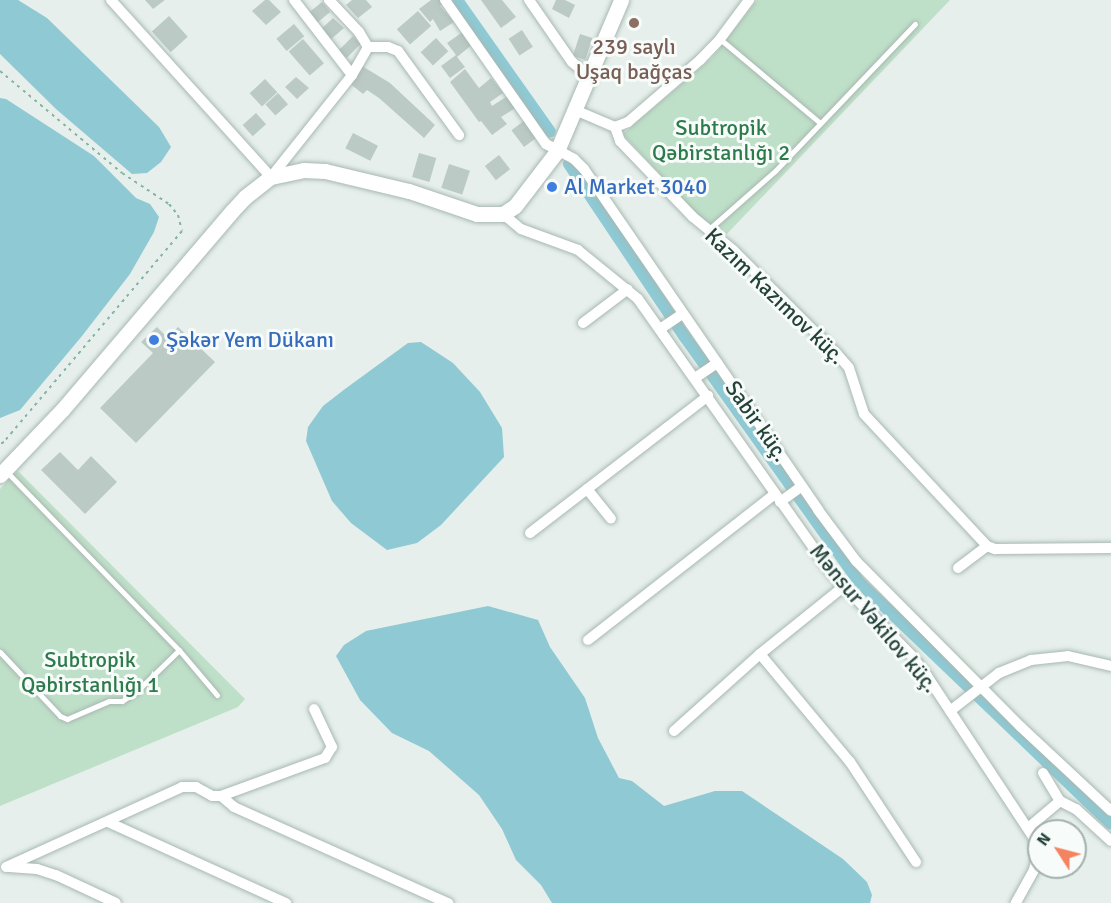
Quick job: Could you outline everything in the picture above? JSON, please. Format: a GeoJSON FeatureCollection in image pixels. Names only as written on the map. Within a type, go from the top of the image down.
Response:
{"type":"FeatureCollection","features":[{"type":"Feature","properties":{"kind":"street"},"geometry":{"type":"LineString","coordinates":[[111,0],[272,177]]}},
{"type":"Feature","properties":{"kind":"street"},"geometry":{"type":"LineString","coordinates":[[294,0],[352,75]]}},
{"type":"Feature","properties":{"kind":"street"},"geometry":{"type":"LineString","coordinates":[[3,473],[69,402],[244,197],[272,177],[352,75],[368,47],[366,40],[329,0]]}},
{"type":"Feature","properties":{"kind":"street","name":"Sabir küç."},"geometry":{"type":"LineString","coordinates":[[445,0],[540,138],[557,152],[574,159],[584,169],[682,314],[856,561],[1043,749],[1111,811]]}},
{"type":"Feature","properties":{"kind":"street"},"geometry":{"type":"LineString","coordinates":[[529,0],[572,62],[589,76]]}},
{"type":"Feature","properties":{"kind":"street"},"geometry":{"type":"LineString","coordinates":[[272,177],[304,170],[338,173],[477,214],[503,214],[524,196],[557,152],[621,0]]}},
{"type":"Feature","properties":{"kind":"street"},"geometry":{"type":"LineString","coordinates":[[575,110],[615,127],[628,122],[671,86],[720,39],[749,0]]}},
{"type":"Feature","properties":{"kind":"street"},"geometry":{"type":"LineString","coordinates":[[368,47],[388,47],[398,51],[459,135]]}},
{"type":"Feature","properties":{"kind":"street","name":"Kazım Kazımov küç."},"geometry":{"type":"LineString","coordinates":[[615,127],[620,141],[708,230],[733,250],[837,354],[849,368],[864,414],[987,546]]}},
{"type":"Feature","properties":{"kind":"street","name":"Mənsur Vəkilov küç."},"geometry":{"type":"LineString","coordinates":[[503,214],[521,229],[578,250],[628,289],[660,329],[777,498],[843,587],[912,656],[1027,826]]}},
{"type":"Feature","properties":{"kind":"street"},"geometry":{"type":"LineString","coordinates":[[583,323],[628,289]]}},
{"type":"Feature","properties":{"kind":"street"},"geometry":{"type":"LineString","coordinates":[[660,329],[682,314]]}},
{"type":"Feature","properties":{"kind":"street"},"geometry":{"type":"LineString","coordinates":[[695,378],[717,363]]}},
{"type":"Feature","properties":{"kind":"street"},"geometry":{"type":"LineString","coordinates":[[530,532],[708,396]]}},
{"type":"Feature","properties":{"kind":"street"},"geometry":{"type":"LineString","coordinates":[[588,640],[777,498],[802,486]]}},
{"type":"Feature","properties":{"kind":"street"},"geometry":{"type":"LineString","coordinates":[[587,489],[611,519]]}},
{"type":"Feature","properties":{"kind":"street"},"geometry":{"type":"LineString","coordinates":[[958,568],[987,546],[995,549],[1111,548]]}},
{"type":"Feature","properties":{"kind":"street"},"geometry":{"type":"LineString","coordinates":[[674,731],[760,654],[843,587]]}},
{"type":"Feature","properties":{"kind":"street"},"geometry":{"type":"LineString","coordinates":[[760,654],[850,762],[916,862]]}},
{"type":"Feature","properties":{"kind":"street"},"geometry":{"type":"LineString","coordinates":[[950,711],[999,674],[1017,665],[1052,656],[1068,656],[1111,666]]}},
{"type":"Feature","properties":{"kind":"street"},"geometry":{"type":"LineString","coordinates":[[3,868],[189,785],[212,796],[221,796],[325,758],[332,747],[314,709]]}},
{"type":"Feature","properties":{"kind":"street"},"geometry":{"type":"LineString","coordinates":[[1042,773],[1060,801],[1076,809],[1111,841]]}},
{"type":"Feature","properties":{"kind":"street"},"geometry":{"type":"LineString","coordinates":[[221,796],[234,807],[448,903]]}},
{"type":"Feature","properties":{"kind":"street"},"geometry":{"type":"LineString","coordinates":[[1039,819],[1060,801]]}},
{"type":"Feature","properties":{"kind":"street"},"geometry":{"type":"LineString","coordinates":[[108,822],[286,903]]}},
{"type":"Feature","properties":{"kind":"street"},"geometry":{"type":"LineString","coordinates":[[3,868],[37,869],[56,875],[116,903]]}},
{"type":"Feature","properties":{"kind":"street","name":"Mənsur Vəkilov küç."},"geometry":{"type":"LineString","coordinates":[[1016,903],[1029,879]]}},
{"type":"Feature","properties":{"kind":"lane"},"geometry":{"type":"LineString","coordinates":[[708,230],[775,171],[915,24]]}},
{"type":"Feature","properties":{"kind":"lane"},"geometry":{"type":"LineString","coordinates":[[720,39],[820,123]]}},
{"type":"Feature","properties":{"kind":"lane"},"geometry":{"type":"LineString","coordinates":[[3,473],[179,650],[217,695]]}},
{"type":"Feature","properties":{"kind":"lane"},"geometry":{"type":"LineString","coordinates":[[0,652],[60,716],[67,719],[109,701],[122,700],[136,692],[179,650]]}},
{"type":"Feature","properties":{"kind":"path"},"geometry":{"type":"LineString","coordinates":[[0,71],[122,173],[169,204],[178,215],[182,231],[35,406],[0,444]]}},
{"type":"Feature","properties":{"kind":"green space","name":"Subtropik Qəbirstanlığı 2"},"geometry":{"type":"Polygon","coordinates":[[[757,0],[950,0],[725,236],[695,212],[623,134],[712,58],[757,0]]]}},
{"type":"Feature","properties":{"kind":"green space","name":"Subtropik Qəbirstanlığı 1"},"geometry":{"type":"Polygon","coordinates":[[[18,471],[245,699],[238,707],[0,806],[0,489],[18,471]]]}},
{"type":"Feature","properties":{"kind":"water"},"geometry":{"type":"Polygon","coordinates":[[[0,0],[18,0],[47,18],[159,127],[171,147],[161,162],[147,173],[132,174],[56,109],[0,54],[0,0]]]}},
{"type":"Feature","properties":{"kind":"water"},"geometry":{"type":"Polygon","coordinates":[[[0,98],[6,99],[94,156],[136,198],[150,204],[159,217],[154,232],[130,274],[82,336],[20,410],[0,418],[0,98]]]}},
{"type":"Feature","properties":{"kind":"water"},"geometry":{"type":"Polygon","coordinates":[[[421,342],[453,363],[480,392],[502,428],[504,457],[441,525],[417,543],[387,550],[351,523],[332,501],[306,441],[308,427],[323,406],[345,389],[408,343],[421,342]]]}},
{"type":"Feature","properties":{"kind":"water"},"geometry":{"type":"Polygon","coordinates":[[[488,606],[538,620],[550,647],[585,698],[598,738],[619,778],[632,781],[664,806],[715,791],[742,791],[843,859],[867,882],[872,895],[870,903],[552,903],[541,885],[516,860],[502,829],[479,795],[429,751],[392,733],[360,700],[336,656],[344,645],[366,631],[488,606]]]}},
{"type":"Feature","properties":{"kind":"building"},"geometry":{"type":"Polygon","coordinates":[[[145,0],[165,0],[153,9],[145,0]]]}},
{"type":"Feature","properties":{"kind":"building"},"geometry":{"type":"Polygon","coordinates":[[[265,0],[269,0],[281,12],[266,25],[252,11],[265,0]]]}},
{"type":"Feature","properties":{"kind":"building"},"geometry":{"type":"Polygon","coordinates":[[[352,0],[366,0],[372,7],[358,18],[346,5],[352,0]]]}},
{"type":"Feature","properties":{"kind":"building"},"geometry":{"type":"Polygon","coordinates":[[[431,0],[441,0],[443,3],[440,6],[454,22],[440,31],[433,19],[430,22],[419,9],[431,0]]]}},
{"type":"Feature","properties":{"kind":"building"},"geometry":{"type":"Polygon","coordinates":[[[481,0],[502,0],[516,17],[501,28],[481,0]]]}},
{"type":"Feature","properties":{"kind":"building"},"geometry":{"type":"Polygon","coordinates":[[[556,0],[565,0],[575,5],[569,18],[552,9],[556,0]]]}},
{"type":"Feature","properties":{"kind":"building"},"geometry":{"type":"Polygon","coordinates":[[[322,2],[330,12],[316,23],[308,13],[322,2]]]}},
{"type":"Feature","properties":{"kind":"building"},"geometry":{"type":"Polygon","coordinates":[[[418,11],[431,26],[410,44],[397,29],[418,11]]]}},
{"type":"Feature","properties":{"kind":"building"},"geometry":{"type":"Polygon","coordinates":[[[169,16],[188,37],[171,52],[152,31],[169,16]]]}},
{"type":"Feature","properties":{"kind":"building"},"geometry":{"type":"Polygon","coordinates":[[[333,18],[344,28],[330,40],[319,31],[333,18]]]}},
{"type":"Feature","properties":{"kind":"building"},"geometry":{"type":"Polygon","coordinates":[[[294,24],[304,36],[287,51],[276,39],[294,24]]]}},
{"type":"Feature","properties":{"kind":"building"},"geometry":{"type":"Polygon","coordinates":[[[522,30],[533,47],[519,55],[509,39],[522,30]]]}},
{"type":"Feature","properties":{"kind":"building"},"geometry":{"type":"Polygon","coordinates":[[[464,31],[473,44],[457,57],[465,67],[450,78],[441,66],[456,55],[447,43],[464,31]]]}},
{"type":"Feature","properties":{"kind":"building"},"geometry":{"type":"Polygon","coordinates":[[[580,34],[592,38],[585,60],[573,56],[580,34]]]}},
{"type":"Feature","properties":{"kind":"building"},"geometry":{"type":"Polygon","coordinates":[[[353,36],[361,44],[347,58],[339,50],[353,36]]]}},
{"type":"Feature","properties":{"kind":"building"},"geometry":{"type":"Polygon","coordinates":[[[436,38],[448,51],[433,65],[421,52],[436,38]]]}},
{"type":"Feature","properties":{"kind":"building"},"geometry":{"type":"Polygon","coordinates":[[[303,39],[324,63],[310,76],[289,51],[303,39]]]}},
{"type":"Feature","properties":{"kind":"building"},"geometry":{"type":"Polygon","coordinates":[[[362,66],[390,83],[435,125],[424,138],[379,98],[367,90],[363,94],[348,82],[362,66]]]}},
{"type":"Feature","properties":{"kind":"building"},"geometry":{"type":"Polygon","coordinates":[[[465,69],[479,88],[491,78],[503,93],[490,102],[492,106],[509,95],[517,107],[501,117],[507,124],[492,135],[481,121],[479,122],[450,82],[465,69]]]}},
{"type":"Feature","properties":{"kind":"building"},"geometry":{"type":"Polygon","coordinates":[[[296,77],[309,88],[297,99],[285,87],[296,77]]]}},
{"type":"Feature","properties":{"kind":"building"},"geometry":{"type":"Polygon","coordinates":[[[265,79],[277,92],[262,106],[250,93],[265,79]]]}},
{"type":"Feature","properties":{"kind":"building"},"geometry":{"type":"Polygon","coordinates":[[[278,93],[288,104],[275,116],[265,104],[278,93]]]}},
{"type":"Feature","properties":{"kind":"building"},"geometry":{"type":"Polygon","coordinates":[[[256,113],[266,124],[253,136],[243,125],[256,113]]]}},
{"type":"Feature","properties":{"kind":"building"},"geometry":{"type":"Polygon","coordinates":[[[525,120],[538,137],[524,147],[511,130],[525,120]]]}},
{"type":"Feature","properties":{"kind":"building"},"geometry":{"type":"Polygon","coordinates":[[[353,133],[378,146],[370,161],[345,148],[353,133]]]}},
{"type":"Feature","properties":{"kind":"building"},"geometry":{"type":"Polygon","coordinates":[[[419,153],[436,158],[429,182],[412,177],[419,153]]]}},
{"type":"Feature","properties":{"kind":"building"},"geometry":{"type":"Polygon","coordinates":[[[499,155],[510,169],[496,180],[485,166],[499,155]]]}},
{"type":"Feature","properties":{"kind":"building"},"geometry":{"type":"Polygon","coordinates":[[[449,164],[470,171],[462,195],[441,188],[449,164]]]}},
{"type":"Feature","properties":{"kind":"building"},"geometry":{"type":"Polygon","coordinates":[[[157,327],[168,338],[178,327],[215,362],[136,443],[100,408],[153,353],[141,342],[157,327]]]}},
{"type":"Feature","properties":{"kind":"building"},"geometry":{"type":"Polygon","coordinates":[[[60,452],[78,470],[91,456],[117,482],[85,514],[41,470],[60,452]]]}},
{"type":"Feature","properties":{"kind":"waterway"},"geometry":{"type":"LineString","coordinates":[[457,0],[550,132]]}},
{"type":"Feature","properties":{"kind":"waterway"},"geometry":{"type":"LineString","coordinates":[[569,164],[685,337],[859,582],[1111,824]]}},
{"type":"Feature","properties":{"kind":"place","name":"239 saylı Uşaq bağças"},"geometry":{"type":"Point","coordinates":[634,23]}},
{"type":"Feature","properties":{"kind":"place","name":"Al Market 3040"},"geometry":{"type":"Point","coordinates":[552,187]}},
{"type":"Feature","properties":{"kind":"place","name":"Şəkər Yem Dükanı"},"geometry":{"type":"Point","coordinates":[154,340]}}]}
